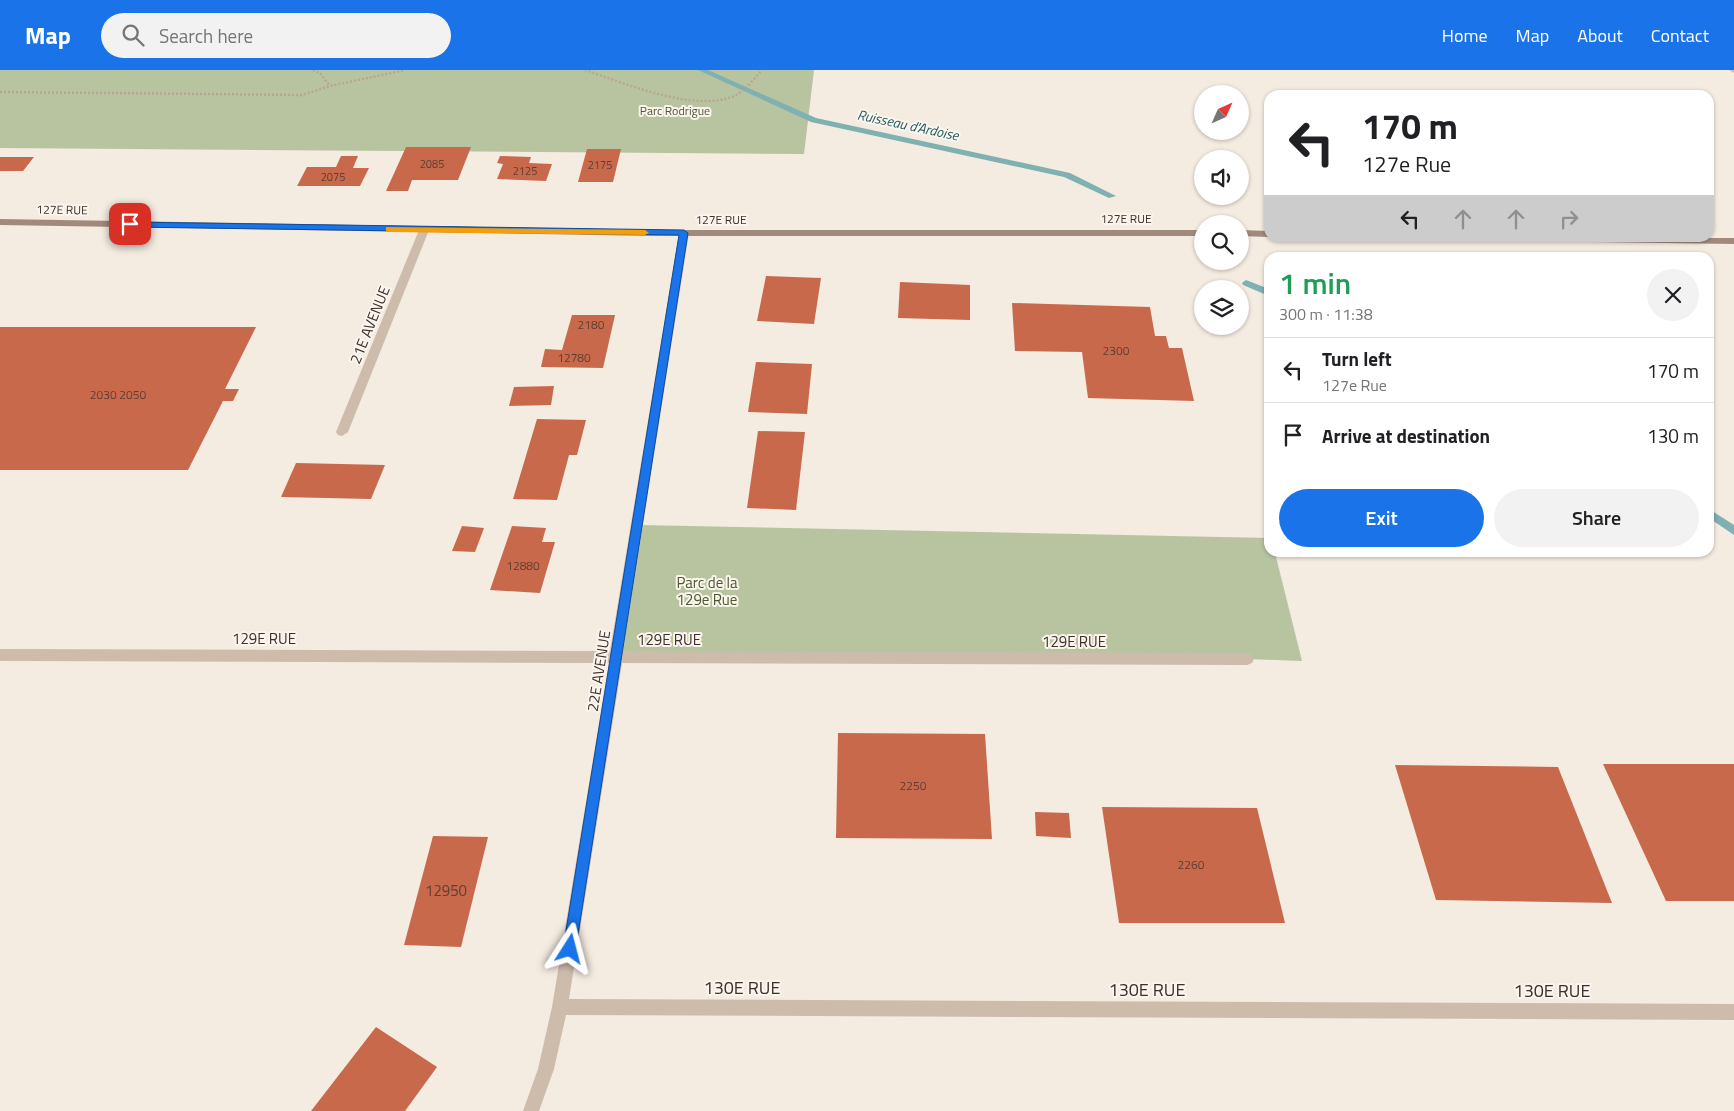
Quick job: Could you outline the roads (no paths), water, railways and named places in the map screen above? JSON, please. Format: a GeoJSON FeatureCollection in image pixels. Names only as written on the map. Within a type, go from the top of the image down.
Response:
{"type":"FeatureCollection","features":[{"type":"Feature","properties":{"kind":"street","name":"127E RUE"},"geometry":{"type":"LineString","coordinates":[[0,222],[684,233],[1194,232]]}},
{"type":"Feature","properties":{"kind":"street","name":"21E AVENUE"},"geometry":{"type":"LineString","coordinates":[[342,432],[424,230]]}},
{"type":"Feature","properties":{"kind":"street","name":"22E AVENUE"},"geometry":{"type":"LineString","coordinates":[[531,1111],[546,1069],[560,1008],[618,656],[684,233]]}},
{"type":"Feature","properties":{"kind":"street"},"geometry":{"type":"LineString","coordinates":[[1249,233],[1264,234]]}},
{"type":"Feature","properties":{"kind":"street"},"geometry":{"type":"LineString","coordinates":[[1714,241],[1734,241]]}},
{"type":"Feature","properties":{"kind":"street","name":"129E RUE"},"geometry":{"type":"LineString","coordinates":[[0,656],[1247,658]]}},
{"type":"Feature","properties":{"kind":"street","name":"130E RUE"},"geometry":{"type":"LineString","coordinates":[[560,1008],[1734,1012]]}},
{"type":"Feature","properties":{"kind":"waterway","name":"Ruisseau d'Ardoise"},"geometry":{"type":"LineString","coordinates":[[702,70],[814,120],[1067,175],[1112,196]]}},
{"type":"Feature","properties":{"kind":"waterway","name":"Ruisseau d'Ardoise"},"geometry":{"type":"LineString","coordinates":[[1249,284],[1264,291]]}},
{"type":"Feature","properties":{"kind":"waterway","name":"Ruisseau d'Ardoise"},"geometry":{"type":"LineString","coordinates":[[1714,517],[1734,531]]}},
{"type":"Feature","properties":{"kind":"park label","name":"Parc Rodrigue"},"geometry":{"type":"Point","coordinates":[675,111]}},
{"type":"Feature","properties":{"kind":"park label","name":"Parc de la 129e Rue"},"geometry":{"type":"Point","coordinates":[707,592]}}]}
